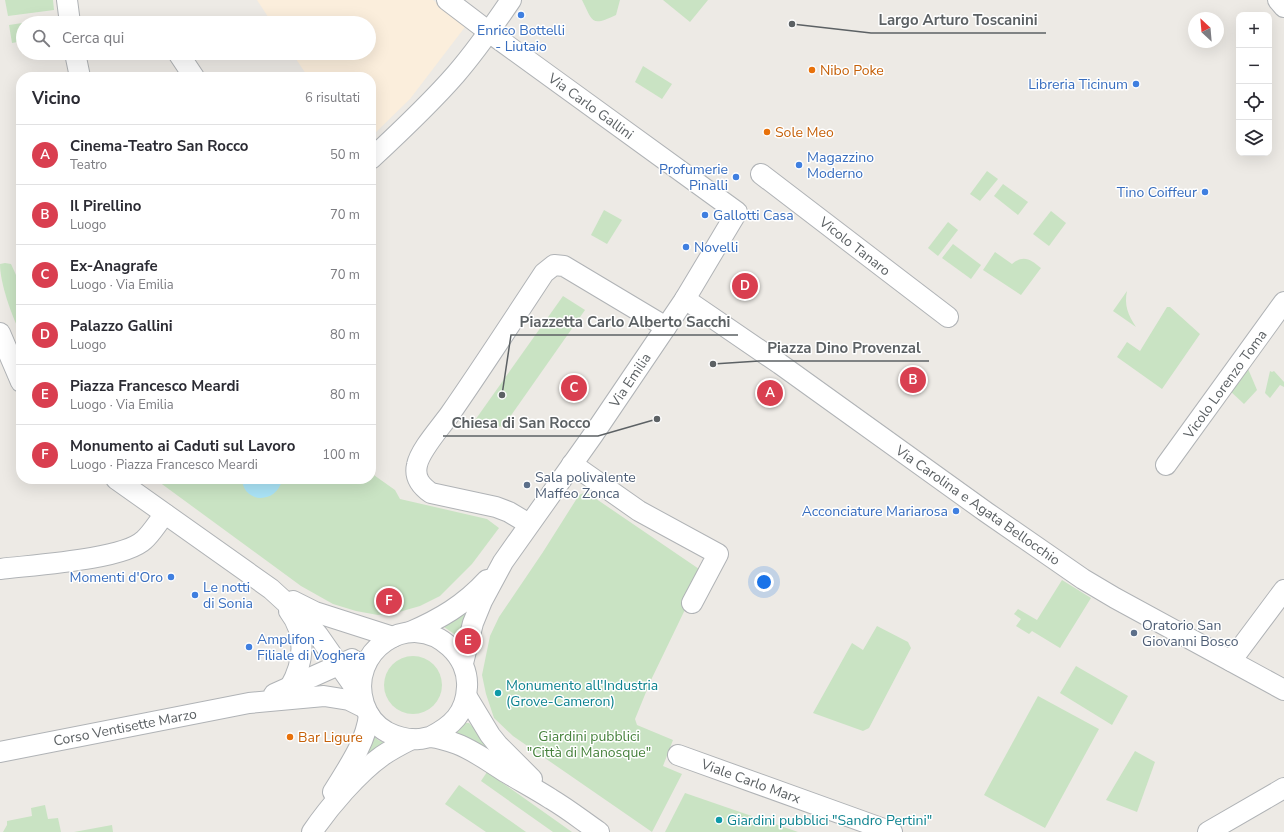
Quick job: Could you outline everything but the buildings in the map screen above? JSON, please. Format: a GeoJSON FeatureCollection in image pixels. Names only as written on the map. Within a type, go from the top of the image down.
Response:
{"type":"FeatureCollection","features":[{"type":"Feature","properties":{"kind":"street"},"geometry":{"type":"LineString","coordinates":[[67,0],[69,16]]}},
{"type":"Feature","properties":{"kind":"street","name":"Via Carlo Gallini"},"geometry":{"type":"LineString","coordinates":[[447,0],[737,212]]}},
{"type":"Feature","properties":{"kind":"street"},"geometry":{"type":"LineString","coordinates":[[376,154],[428,104],[456,74],[489,32],[511,0]]}},
{"type":"Feature","properties":{"kind":"street"},"geometry":{"type":"LineString","coordinates":[[1278,0],[1284,7]]}},
{"type":"Feature","properties":{"kind":"street"},"geometry":{"type":"LineString","coordinates":[[76,60],[79,72]]}},
{"type":"Feature","properties":{"kind":"street"},"geometry":{"type":"LineString","coordinates":[[183,60],[191,72]]}},
{"type":"Feature","properties":{"kind":"street","name":"Vicolo Tanaro"},"geometry":{"type":"LineString","coordinates":[[761,174],[948,318]]}},
{"type":"Feature","properties":{"kind":"street","name":"Via Emilia"},"geometry":{"type":"LineString","coordinates":[[463,663],[473,623],[482,601],[503,562],[685,299],[737,212]]}},
{"type":"Feature","properties":{"kind":"street"},"geometry":{"type":"LineString","coordinates":[[529,524],[509,512],[496,507],[431,493],[422,487],[417,478],[417,466],[422,454],[544,273],[554,265],[564,266],[666,327]]}},
{"type":"Feature","properties":{"kind":"street","name":"Via Carolina e Agata Bellocchio"},"geometry":{"type":"LineString","coordinates":[[685,299],[780,364],[986,512],[1083,579],[1284,690]]}},
{"type":"Feature","properties":{"kind":"street","name":"Vicolo Lorenzo Toma"},"geometry":{"type":"LineString","coordinates":[[1166,465],[1284,302]]}},
{"type":"Feature","properties":{"kind":"street"},"geometry":{"type":"LineString","coordinates":[[0,333],[16,370]]}},
{"type":"Feature","properties":{"kind":"street"},"geometry":{"type":"LineString","coordinates":[[572,464],[639,511],[718,554],[692,603]]}},
{"type":"Feature","properties":{"kind":"street"},"geometry":{"type":"LineString","coordinates":[[123,484],[271,589],[306,621],[326,645],[366,707],[384,730],[393,735],[421,738],[463,747],[552,799],[599,832]]}},
{"type":"Feature","properties":{"kind":"street"},"geometry":{"type":"LineString","coordinates":[[0,569],[88,559],[127,551],[143,541],[165,514]]}},
{"type":"Feature","properties":{"kind":"street","name":"Via Emilia"},"geometry":{"type":"LineString","coordinates":[[394,638],[433,622],[473,595],[503,562]]}},
{"type":"Feature","properties":{"kind":"street"},"geometry":{"type":"LineString","coordinates":[[271,589],[315,612],[394,638]]}},
{"type":"Feature","properties":{"kind":"street"},"geometry":{"type":"LineString","coordinates":[[271,589],[291,613],[298,627],[301,641],[301,663],[297,676],[290,687]]}},
{"type":"Feature","properties":{"kind":"street"},"geometry":{"type":"LineString","coordinates":[[1231,661],[1284,590]]}},
{"type":"Feature","properties":{"kind":"street"},"geometry":{"type":"LineString","coordinates":[[422,633],[441,640],[456,652],[463,663],[468,685],[462,710],[454,722],[442,731],[392,749],[373,764],[337,800],[315,827],[362,741],[368,726],[361,684],[363,669],[370,656],[394,638],[422,633]]}},
{"type":"Feature","properties":{"kind":"street","name":"Corso Ventisette Marzo"},"geometry":{"type":"LineString","coordinates":[[249,703],[340,665],[394,638]]}},
{"type":"Feature","properties":{"kind":"street","name":"Corso Ventisette Marzo"},"geometry":{"type":"LineString","coordinates":[[0,752],[249,703],[324,696],[349,700],[366,707]]}},
{"type":"Feature","properties":{"kind":"street"},"geometry":{"type":"LineString","coordinates":[[466,697],[498,745],[552,799]]}},
{"type":"Feature","properties":{"kind":"street","name":"Viale Carlo Marx"},"geometry":{"type":"LineString","coordinates":[[678,755],[892,832]]}},
{"type":"Feature","properties":{"kind":"street"},"geometry":{"type":"LineString","coordinates":[[1208,832],[1284,788]]}},
{"type":"Feature","properties":{"kind":"shaded area"},"geometry":{"type":"Polygon","coordinates":[[[257,0],[433,0],[465,25],[465,27],[410,99],[376,132],[376,72],[305,72],[297,60],[376,60],[376,16],[267,16],[257,0]]]}},
{"type":"Feature","properties":{"kind":"green space"},"geometry":{"type":"Polygon","coordinates":[[[5,0],[53,0],[54,10],[8,16],[5,0]]]}},
{"type":"Feature","properties":{"kind":"green space"},"geometry":{"type":"Polygon","coordinates":[[[582,0],[620,0],[616,15],[602,21],[597,21],[591,18],[582,0]]]}},
{"type":"Feature","properties":{"kind":"green space"},"geometry":{"type":"Polygon","coordinates":[[[663,0],[708,0],[690,22],[663,0]]]}},
{"type":"Feature","properties":{"kind":"green space"},"geometry":{"type":"Polygon","coordinates":[[[16,24],[16,42],[12,43],[9,25],[16,24]]]}},
{"type":"Feature","properties":{"kind":"green space"},"geometry":{"type":"Polygon","coordinates":[[[643,66],[672,84],[662,99],[635,82],[643,66]]]}},
{"type":"Feature","properties":{"kind":"green space"},"geometry":{"type":"Polygon","coordinates":[[[987,171],[998,179],[980,201],[970,194],[987,171]]]}},
{"type":"Feature","properties":{"kind":"green space"},"geometry":{"type":"Polygon","coordinates":[[[1003,184],[1028,202],[1018,215],[994,196],[1003,184]]]}},
{"type":"Feature","properties":{"kind":"green space"},"geometry":{"type":"Polygon","coordinates":[[[604,210],[622,220],[607,244],[591,235],[604,210]]]}},
{"type":"Feature","properties":{"kind":"green space"},"geometry":{"type":"Polygon","coordinates":[[[1051,211],[1066,223],[1049,246],[1033,234],[1051,211]]]}},
{"type":"Feature","properties":{"kind":"green space"},"geometry":{"type":"Polygon","coordinates":[[[948,222],[958,230],[938,256],[928,248],[948,222]]]}},
{"type":"Feature","properties":{"kind":"green space"},"geometry":{"type":"Polygon","coordinates":[[[953,244],[981,265],[971,279],[942,258],[953,244]]]}},
{"type":"Feature","properties":{"kind":"green space"},"geometry":{"type":"Polygon","coordinates":[[[995,252],[1012,264],[1020,259],[1027,259],[1041,268],[1021,295],[983,270],[995,252]]]}},
{"type":"Feature","properties":{"kind":"green space"},"geometry":{"type":"Polygon","coordinates":[[[0,264],[11,264],[16,275],[16,323],[4,290],[0,264]]]}},
{"type":"Feature","properties":{"kind":"green space"},"geometry":{"type":"Polygon","coordinates":[[[1127,291],[1127,310],[1136,327],[1113,311],[1127,291]]]}},
{"type":"Feature","properties":{"kind":"green space"},"geometry":{"type":"Polygon","coordinates":[[[563,296],[585,310],[503,427],[473,423],[563,296]]]}},
{"type":"Feature","properties":{"kind":"green space"},"geometry":{"type":"Polygon","coordinates":[[[1167,307],[1170,307],[1200,334],[1162,389],[1117,357],[1127,342],[1140,351],[1167,307]]]}},
{"type":"Feature","properties":{"kind":"green space"},"geometry":{"type":"Polygon","coordinates":[[[1246,364],[1257,390],[1244,404],[1228,389],[1246,364]]]}},
{"type":"Feature","properties":{"kind":"green space"},"geometry":{"type":"Polygon","coordinates":[[[1270,371],[1274,371],[1284,382],[1284,387],[1280,385],[1270,398],[1265,393],[1270,371]]]}},
{"type":"Feature","properties":{"kind":"green space"},"geometry":{"type":"Polygon","coordinates":[[[376,477],[395,490],[400,499],[487,519],[499,528],[472,564],[440,596],[420,606],[399,612],[378,615],[356,611],[333,604],[301,586],[162,484],[376,484],[376,477]]]}},
{"type":"Feature","properties":{"kind":"green space","name":"Giardini pubblici \"Città di Manosque\""},"geometry":{"type":"Polygon","coordinates":[[[586,492],[699,569],[693,593],[651,680],[635,719],[637,725],[673,740],[663,766],[682,774],[652,832],[513,736],[494,718],[486,694],[482,675],[490,636],[499,617],[579,495],[586,492]]]}},
{"type":"Feature","properties":{"kind":"green space"},"geometry":{"type":"Polygon","coordinates":[[[1062,580],[1091,598],[1060,648],[1032,631],[1029,634],[1016,626],[1021,619],[1014,614],[1018,609],[1037,620],[1062,580]]]}},
{"type":"Feature","properties":{"kind":"green space"},"geometry":{"type":"Polygon","coordinates":[[[472,600],[460,638],[444,627],[472,600]]]}},
{"type":"Feature","properties":{"kind":"green space"},"geometry":{"type":"Polygon","coordinates":[[[877,626],[908,642],[911,648],[869,728],[863,731],[813,713],[852,643],[863,650],[877,626]]]}},
{"type":"Feature","properties":{"kind":"green space"},"geometry":{"type":"Polygon","coordinates":[[[407,656],[419,656],[434,664],[442,679],[442,691],[434,706],[419,714],[407,714],[392,706],[384,691],[384,679],[392,664],[407,656]]]}},
{"type":"Feature","properties":{"kind":"green space"},"geometry":{"type":"Polygon","coordinates":[[[1076,666],[1128,696],[1112,725],[1060,693],[1076,666]]]}},
{"type":"Feature","properties":{"kind":"green space"},"geometry":{"type":"Polygon","coordinates":[[[1038,696],[1099,729],[1045,828],[984,795],[1038,696]]]}},
{"type":"Feature","properties":{"kind":"green space"},"geometry":{"type":"Polygon","coordinates":[[[465,723],[469,723],[491,746],[487,752],[456,736],[456,733],[465,723]]]}},
{"type":"Feature","properties":{"kind":"green space"},"geometry":{"type":"Polygon","coordinates":[[[372,734],[378,740],[387,744],[373,753],[363,757],[372,734]]]}},
{"type":"Feature","properties":{"kind":"green space"},"geometry":{"type":"Polygon","coordinates":[[[1135,751],[1155,762],[1137,812],[1106,800],[1135,751]]]}},
{"type":"Feature","properties":{"kind":"green space"},"geometry":{"type":"Polygon","coordinates":[[[487,772],[572,832],[553,832],[481,781],[487,772]]]}},
{"type":"Feature","properties":{"kind":"green space"},"geometry":{"type":"Polygon","coordinates":[[[459,785],[526,832],[486,832],[445,804],[459,785]]]}},
{"type":"Feature","properties":{"kind":"green space","name":"Giardini pubblici \"Sandro Pertini\""},"geometry":{"type":"Polygon","coordinates":[[[685,793],[798,832],[665,832],[685,793]]]}},
{"type":"Feature","properties":{"kind":"green space"},"geometry":{"type":"Polygon","coordinates":[[[45,805],[48,819],[58,818],[61,832],[3,832],[7,825],[7,821],[32,816],[31,808],[45,805]]]}},
{"type":"Feature","properties":{"kind":"green space"},"geometry":{"type":"Polygon","coordinates":[[[112,825],[113,832],[74,832],[112,825]]]}},
{"type":"Feature","properties":{"kind":"water"},"geometry":{"type":"Polygon","coordinates":[[[243,484],[280,484],[273,494],[260,498],[248,493],[243,484]]]}},
{"type":"Feature","properties":{"kind":"place","name":"Enrico Bottelli - Liutaio"},"geometry":{"type":"Point","coordinates":[521,15]}},
{"type":"Feature","properties":{"kind":"place","name":"Largo Arturo Toscanini"},"geometry":{"type":"Point","coordinates":[792,24]}},
{"type":"Feature","properties":{"kind":"place","name":"Nibo Poke"},"geometry":{"type":"Point","coordinates":[812,70]}},
{"type":"Feature","properties":{"kind":"place","name":"Libreria Ticinum"},"geometry":{"type":"Point","coordinates":[1136,84]}},
{"type":"Feature","properties":{"kind":"place","name":"Sole Meo"},"geometry":{"type":"Point","coordinates":[767,132]}},
{"type":"Feature","properties":{"kind":"place","name":"Magazzino Moderno"},"geometry":{"type":"Point","coordinates":[799,165]}},
{"type":"Feature","properties":{"kind":"place","name":"Profumerie Pinalli"},"geometry":{"type":"Point","coordinates":[736,177]}},
{"type":"Feature","properties":{"kind":"place","name":"Tino Coiffeur"},"geometry":{"type":"Point","coordinates":[1205,192]}},
{"type":"Feature","properties":{"kind":"place","name":"Gallotti Casa"},"geometry":{"type":"Point","coordinates":[705,215]}},
{"type":"Feature","properties":{"kind":"place","name":"Novelli"},"geometry":{"type":"Point","coordinates":[686,247]}},
{"type":"Feature","properties":{"kind":"place","name":"Palazzo Gallini"},"geometry":{"type":"Point","coordinates":[745,286]}},
{"type":"Feature","properties":{"kind":"place","name":"Piazza Dino Provenzal"},"geometry":{"type":"Point","coordinates":[713,364]}},
{"type":"Feature","properties":{"kind":"place","name":"Il Pirellino"},"geometry":{"type":"Point","coordinates":[913,380]}},
{"type":"Feature","properties":{"kind":"place","name":"Ex-Anagrafe"},"geometry":{"type":"Point","coordinates":[574,388]}},
{"type":"Feature","properties":{"kind":"place","name":"Cinema-Teatro San Rocco"},"geometry":{"type":"Point","coordinates":[770,393]}},
{"type":"Feature","properties":{"kind":"place","name":"Piazzetta Carlo Alberto Sacchi"},"geometry":{"type":"Point","coordinates":[502,395]}},
{"type":"Feature","properties":{"kind":"place","name":"Chiesa di San Rocco"},"geometry":{"type":"Point","coordinates":[657,419]}},
{"type":"Feature","properties":{"kind":"place","name":"Sala polivalente Maffeo Zonca"},"geometry":{"type":"Point","coordinates":[527,485]}},
{"type":"Feature","properties":{"kind":"place","name":"Acconciature Mariarosa"},"geometry":{"type":"Point","coordinates":[956,511]}},
{"type":"Feature","properties":{"kind":"place","name":"Momenti d'Oro"},"geometry":{"type":"Point","coordinates":[171,577]}},
{"type":"Feature","properties":{"kind":"place","name":"Le notti di Sonia"},"geometry":{"type":"Point","coordinates":[195,595]}},
{"type":"Feature","properties":{"kind":"place","name":"Monumento ai Caduti sul Lavoro"},"geometry":{"type":"Point","coordinates":[389,601]}},
{"type":"Feature","properties":{"kind":"place","name":"Oratorio San Giovanni Bosco"},"geometry":{"type":"Point","coordinates":[1134,633]}},
{"type":"Feature","properties":{"kind":"place","name":"Piazza Francesco Meardi"},"geometry":{"type":"Point","coordinates":[468,641]}},
{"type":"Feature","properties":{"kind":"place","name":"Amplifon - Filiale di Voghera"},"geometry":{"type":"Point","coordinates":[249,647]}},
{"type":"Feature","properties":{"kind":"place","name":"Monumento all'Industria (Grove-Cameron)"},"geometry":{"type":"Point","coordinates":[498,693]}},
{"type":"Feature","properties":{"kind":"place","name":"Bar Ligure"},"geometry":{"type":"Point","coordinates":[290,737]}},
{"type":"Feature","properties":{"kind":"place","name":"Giardini pubblici \"Sandro Pertini\""},"geometry":{"type":"Point","coordinates":[719,820]}}]}
